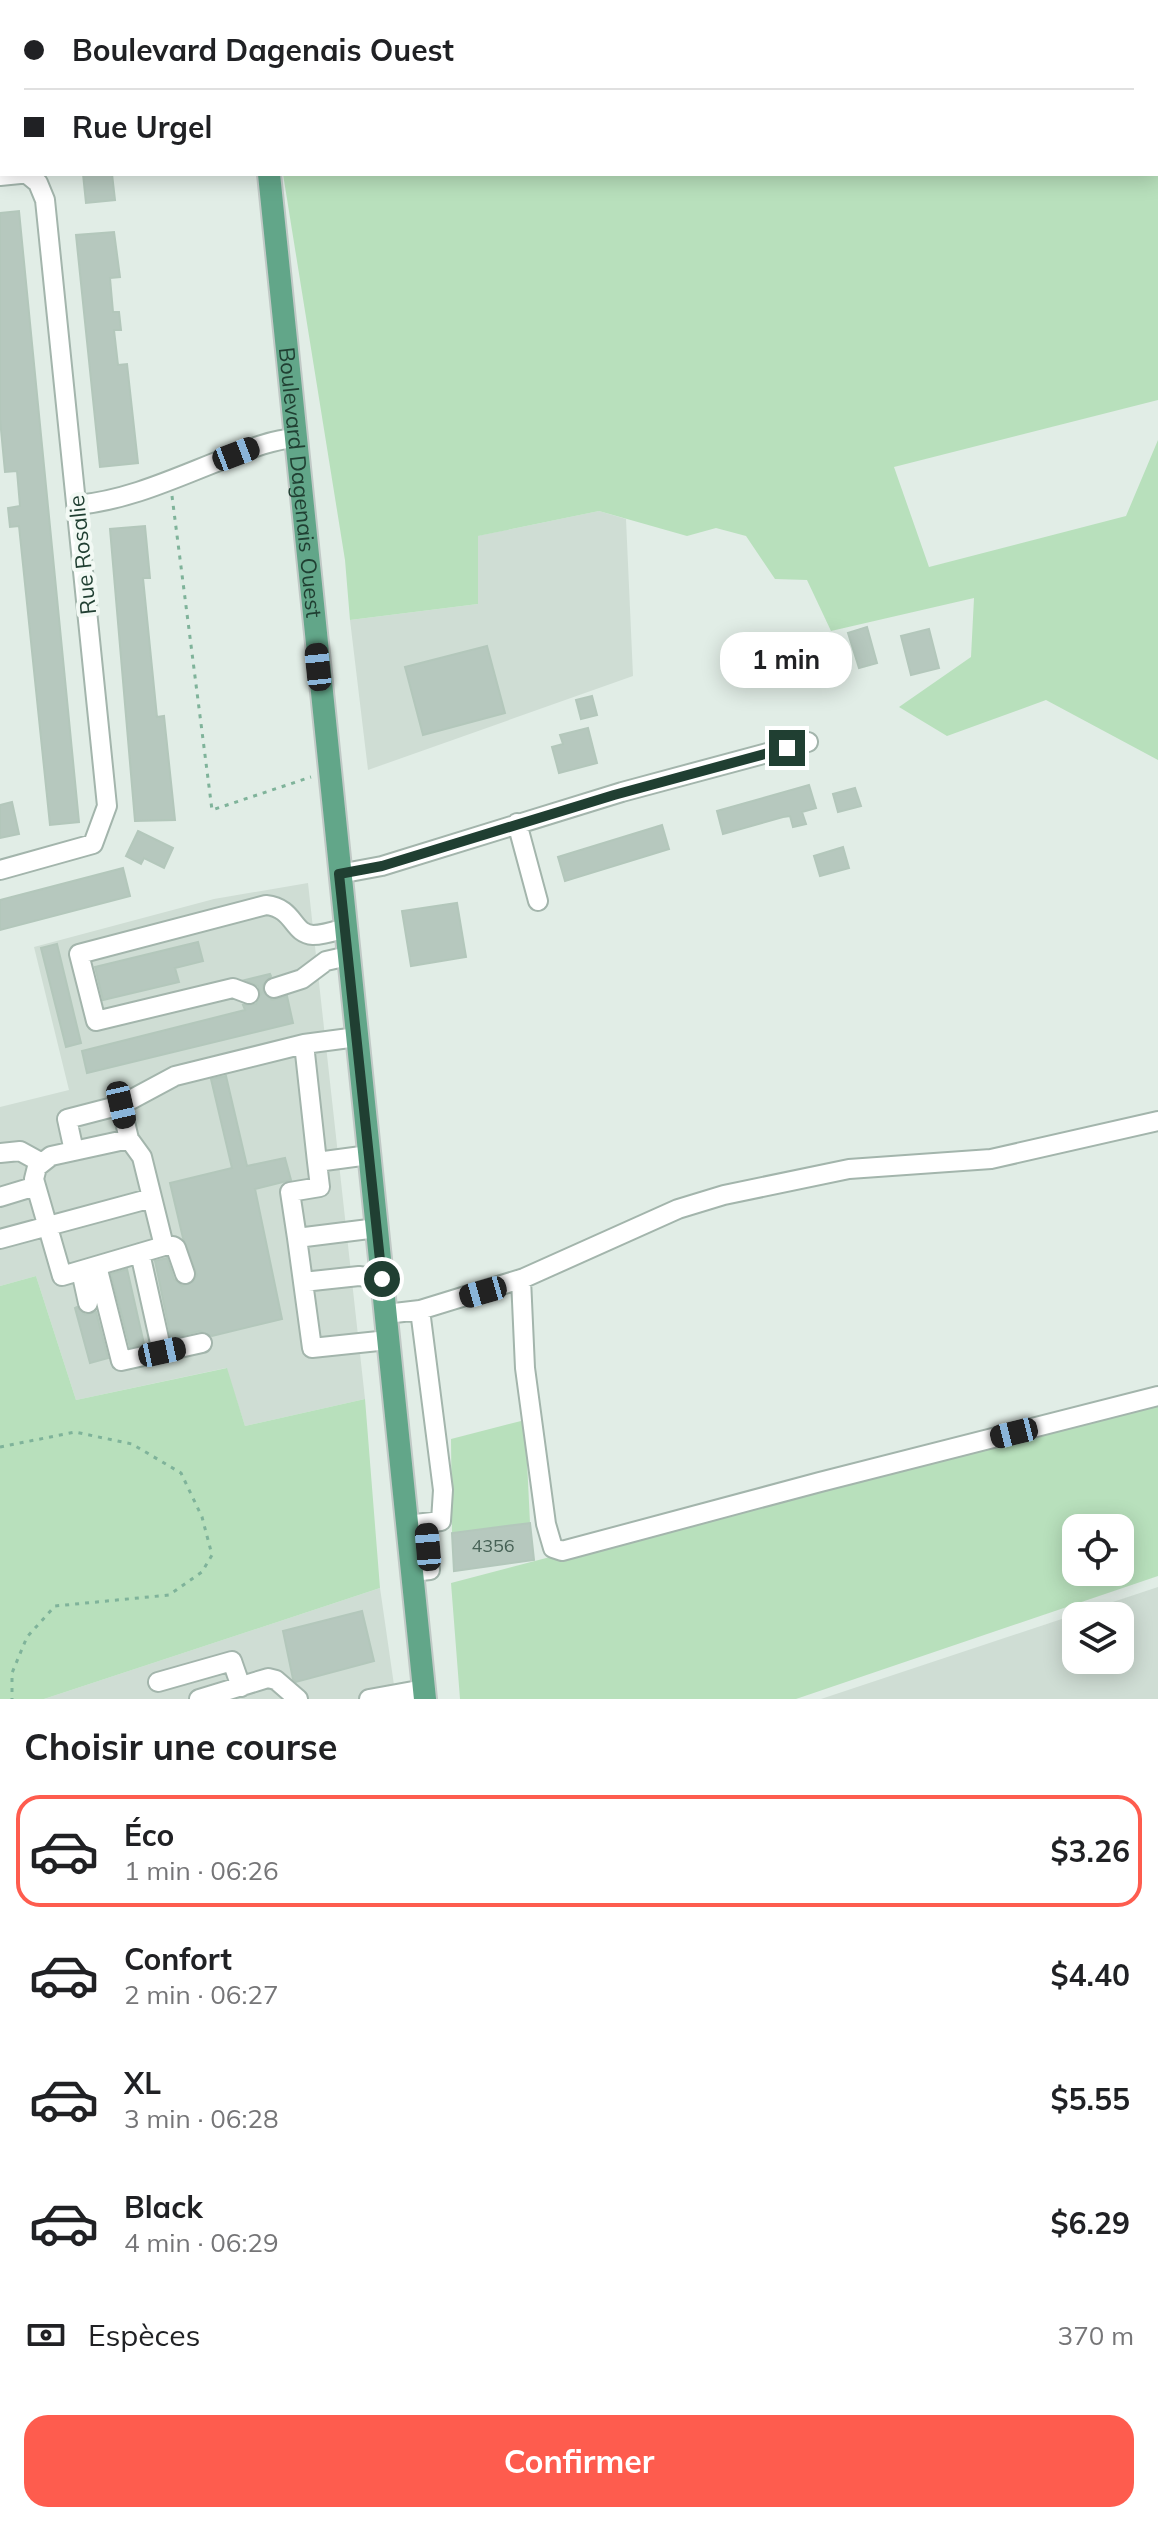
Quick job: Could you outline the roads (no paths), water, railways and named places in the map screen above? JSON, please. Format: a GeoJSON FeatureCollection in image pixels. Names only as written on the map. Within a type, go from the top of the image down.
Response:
{"type":"FeatureCollection","features":[{"type":"Feature","properties":{"kind":"main road","name":"Boulevard Dagenais Ouest"},"geometry":{"type":"LineString","coordinates":[[269,176],[388,1340],[416,1524],[412,1572],[424,1694]]}},
{"type":"Feature","properties":{"kind":"street","name":"Rue Rosalie"},"geometry":{"type":"LineString","coordinates":[[0,870],[93,844],[107,806],[45,200],[38,183],[29,176]]}},
{"type":"Feature","properties":{"kind":"street"},"geometry":{"type":"LineString","coordinates":[[77,505],[115,500],[262,444],[295,438]]}},
{"type":"Feature","properties":{"kind":"street"},"geometry":{"type":"LineString","coordinates":[[339,874],[423,854],[517,823],[808,742]]}},
{"type":"Feature","properties":{"kind":"street"},"geometry":{"type":"LineString","coordinates":[[517,823],[538,901]]}},
{"type":"Feature","properties":{"kind":"street"},"geometry":{"type":"LineString","coordinates":[[249,994],[233,988],[96,1021],[79,954],[266,905],[286,911],[299,929],[310,935],[345,928]]}},
{"type":"Feature","properties":{"kind":"street"},"geometry":{"type":"LineString","coordinates":[[274,988],[302,979],[326,961],[348,956]]}},
{"type":"Feature","properties":{"kind":"street"},"geometry":{"type":"LineString","coordinates":[[74,1151],[67,1119],[121,1105],[175,1076],[304,1044],[357,1037]]}},
{"type":"Feature","properties":{"kind":"street"},"geometry":{"type":"LineString","coordinates":[[304,1044],[320,1187],[290,1192],[312,1348],[388,1340]]}},
{"type":"Feature","properties":{"kind":"street"},"geometry":{"type":"LineString","coordinates":[[121,1105],[129,1139],[142,1157],[164,1246]]}},
{"type":"Feature","properties":{"kind":"street"},"geometry":{"type":"LineString","coordinates":[[386,1314],[420,1310],[521,1279],[678,1209],[739,1192],[849,1169],[991,1159],[1158,1121]]}},
{"type":"Feature","properties":{"kind":"street"},"geometry":{"type":"LineString","coordinates":[[129,1139],[51,1156],[40,1162],[35,1174],[36,1186],[62,1276],[164,1246],[176,1248],[185,1274]]}},
{"type":"Feature","properties":{"kind":"street"},"geometry":{"type":"LineString","coordinates":[[0,1153],[20,1151],[40,1162]]}},
{"type":"Feature","properties":{"kind":"street"},"geometry":{"type":"LineString","coordinates":[[317,1162],[369,1155]]}},
{"type":"Feature","properties":{"kind":"street"},"geometry":{"type":"LineString","coordinates":[[0,1197],[36,1186]]}},
{"type":"Feature","properties":{"kind":"street"},"geometry":{"type":"LineString","coordinates":[[0,1239],[152,1198]]}},
{"type":"Feature","properties":{"kind":"street"},"geometry":{"type":"LineString","coordinates":[[297,1238],[377,1228]]}},
{"type":"Feature","properties":{"kind":"street"},"geometry":{"type":"LineString","coordinates":[[140,1253],[162,1352]]}},
{"type":"Feature","properties":{"kind":"street"},"geometry":{"type":"LineString","coordinates":[[88,1303],[89,1268]]}},
{"type":"Feature","properties":{"kind":"street"},"geometry":{"type":"LineString","coordinates":[[89,1268],[121,1361],[202,1343]]}},
{"type":"Feature","properties":{"kind":"street"},"geometry":{"type":"LineString","coordinates":[[303,1282],[359,1276],[382,1279]]}},
{"type":"Feature","properties":{"kind":"street"},"geometry":{"type":"LineString","coordinates":[[521,1279],[525,1368],[546,1524],[553,1548],[562,1551],[790,1489],[1158,1396]]}},
{"type":"Feature","properties":{"kind":"street"},"geometry":{"type":"LineString","coordinates":[[416,1524],[441,1521],[444,1498],[420,1310]]}},
{"type":"Feature","properties":{"kind":"street"},"geometry":{"type":"LineString","coordinates":[[158,1682],[232,1661],[241,1687]]}},
{"type":"Feature","properties":{"kind":"street"},"geometry":{"type":"LineString","coordinates":[[199,1699],[273,1678],[298,1699]]}},
{"type":"Feature","properties":{"kind":"street"},"geometry":{"type":"LineString","coordinates":[[369,1699],[424,1694]]}}]}
